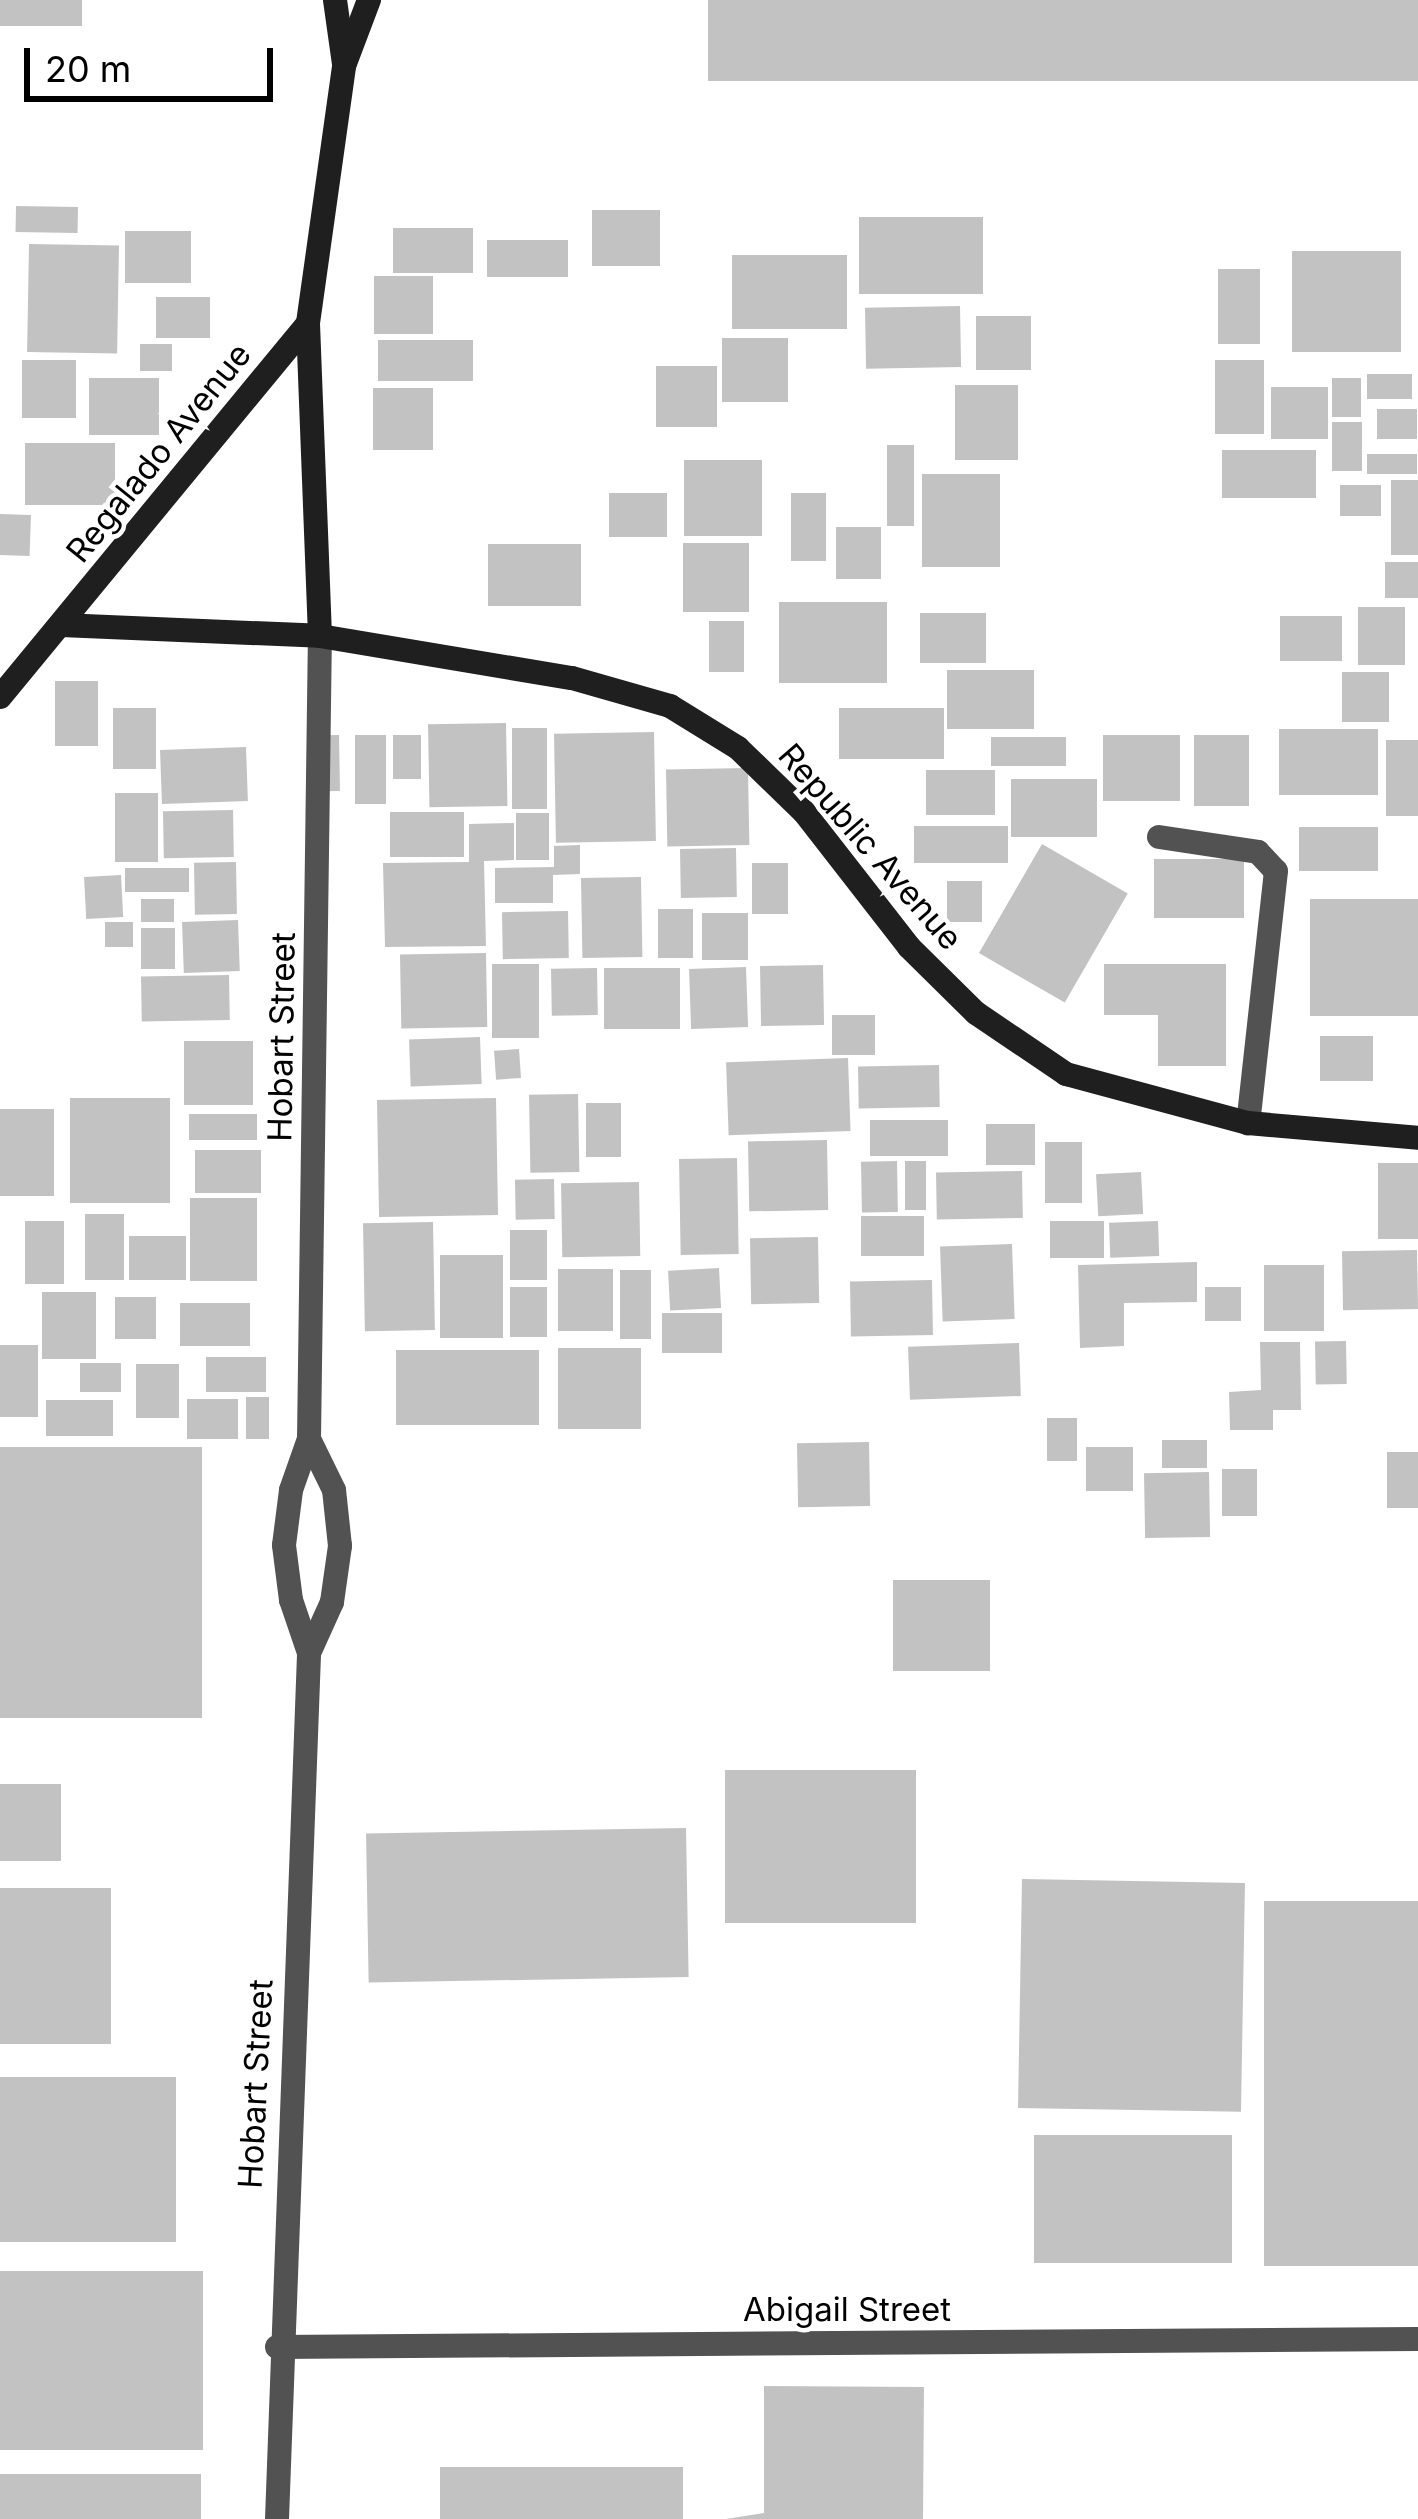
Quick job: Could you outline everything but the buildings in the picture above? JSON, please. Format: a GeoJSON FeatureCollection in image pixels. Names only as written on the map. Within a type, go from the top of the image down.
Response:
{"type":"FeatureCollection","features":[{"type":"Feature","properties":{"kind":"main road"},"geometry":{"type":"LineString","coordinates":[[335,0],[344,66]]}},
{"type":"Feature","properties":{"kind":"main road"},"geometry":{"type":"LineString","coordinates":[[320,637],[308,323],[344,66],[369,0]]}},
{"type":"Feature","properties":{"kind":"main road","name":"Regalado Avenue"},"geometry":{"type":"LineString","coordinates":[[61,626],[308,323]]}},
{"type":"Feature","properties":{"kind":"main road"},"geometry":{"type":"LineString","coordinates":[[0,697],[61,626]]}},
{"type":"Feature","properties":{"kind":"main road","name":"Republic Avenue"},"geometry":{"type":"LineString","coordinates":[[61,626],[320,637],[572,678],[670,706],[738,748],[804,812],[909,947],[976,1013],[1066,1074],[1248,1123],[1418,1138]]}},
{"type":"Feature","properties":{"kind":"street","name":"Hobart Street"},"geometry":{"type":"LineString","coordinates":[[310,1653],[291,1600],[284,1545],[291,1490],[310,1439],[320,637]]}},
{"type":"Feature","properties":{"kind":"street"},"geometry":{"type":"LineString","coordinates":[[1159,837],[1258,852],[1276,871],[1248,1123]]}},
{"type":"Feature","properties":{"kind":"street","name":"Hobart Street"},"geometry":{"type":"LineString","coordinates":[[277,2519],[277,2347],[310,1653],[332,1602],[340,1546],[334,1490],[310,1439]]}},
{"type":"Feature","properties":{"kind":"street","name":"Abigail Street"},"geometry":{"type":"LineString","coordinates":[[277,2347],[1418,2339]]}}]}
